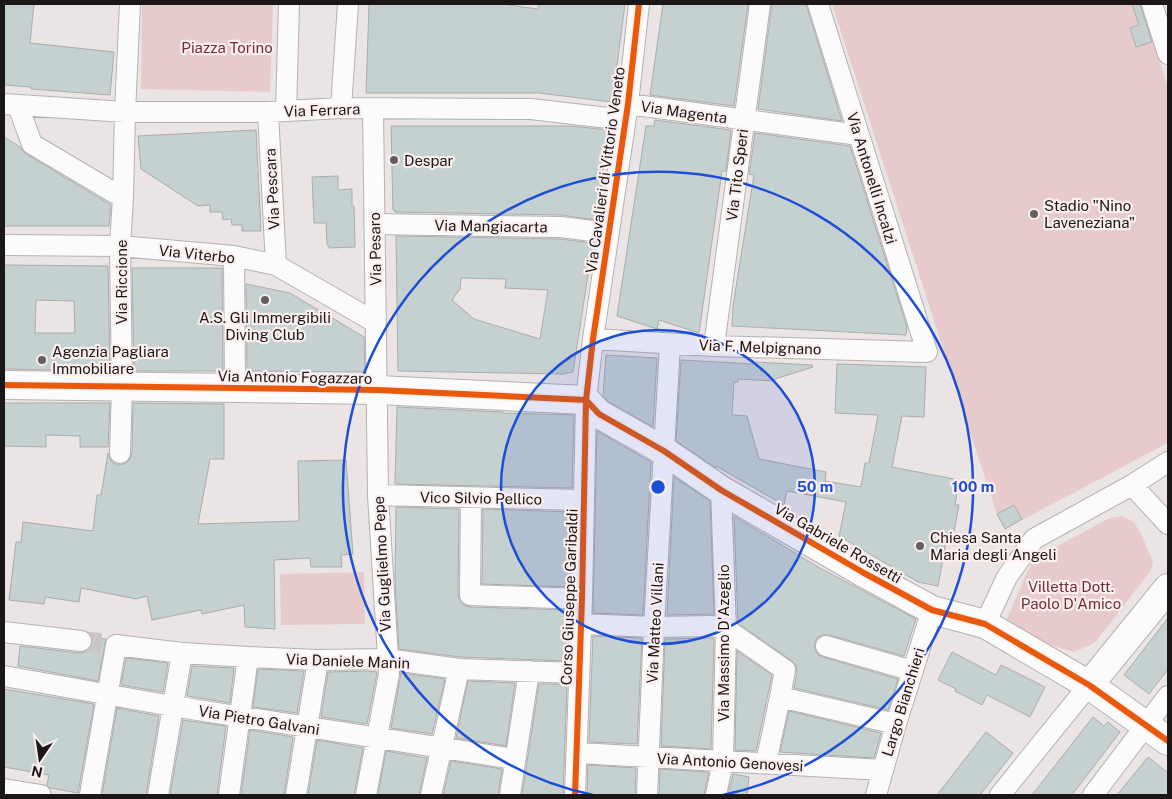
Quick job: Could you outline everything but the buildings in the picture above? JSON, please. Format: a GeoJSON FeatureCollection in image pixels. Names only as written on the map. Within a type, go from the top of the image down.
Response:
{"type":"FeatureCollection","features":[{"type":"Feature","properties":{"kind":"street"},"geometry":{"type":"LineString","coordinates":[[125,112],[130,4]]}},
{"type":"Feature","properties":{"kind":"street"},"geometry":{"type":"LineString","coordinates":[[277,111],[289,4]]}},
{"type":"Feature","properties":{"kind":"street"},"geometry":{"type":"LineString","coordinates":[[341,108],[348,4]]}},
{"type":"Feature","properties":{"kind":"street","name":"Via Cavalieri di Vittorio Veneto"},"geometry":{"type":"LineString","coordinates":[[586,400],[608,233],[627,112],[639,4]]}},
{"type":"Feature","properties":{"kind":"street","name":"Via Tito Speri"},"geometry":{"type":"LineString","coordinates":[[714,346],[760,4]]}},
{"type":"Feature","properties":{"kind":"street","name":"Via Antonelli Incalzi"},"geometry":{"type":"LineString","coordinates":[[818,4],[927,352]]}},
{"type":"Feature","properties":{"kind":"street"},"geometry":{"type":"LineString","coordinates":[[1152,4],[1168,54]]}},
{"type":"Feature","properties":{"kind":"street","name":"Via Ferrara"},"geometry":{"type":"LineString","coordinates":[[11,105],[125,112],[277,111],[341,108],[530,109],[627,112]]}},
{"type":"Feature","properties":{"kind":"street","name":"Via Ferrara"},"geometry":{"type":"LineString","coordinates":[[11,105],[32,144],[123,198]]}},
{"type":"Feature","properties":{"kind":"street","name":"Via Pesaro"},"geometry":{"type":"LineString","coordinates":[[373,109],[375,322],[378,390]]}},
{"type":"Feature","properties":{"kind":"street","name":"Via Pescara"},"geometry":{"type":"LineString","coordinates":[[276,265],[277,111]]}},
{"type":"Feature","properties":{"kind":"street","name":"Via Riccione"},"geometry":{"type":"LineString","coordinates":[[120,453],[122,387],[120,246],[125,112]]}},
{"type":"Feature","properties":{"kind":"street","name":"Via Magenta"},"geometry":{"type":"LineString","coordinates":[[627,112],[744,120],[859,135]]}},
{"type":"Feature","properties":{"kind":"street","name":"Via Mangiacarta"},"geometry":{"type":"LineString","coordinates":[[374,224],[562,227],[608,233]]}},
{"type":"Feature","properties":{"kind":"street","name":"Via Viterbo"},"geometry":{"type":"LineString","coordinates":[[4,245],[120,246],[234,256],[276,265],[375,322]]}},
{"type":"Feature","properties":{"kind":"street"},"geometry":{"type":"LineString","coordinates":[[234,256],[235,389]]}},
{"type":"Feature","properties":{"kind":"street","name":"Via F. Melpignano"},"geometry":{"type":"LineString","coordinates":[[593,339],[714,346],[927,352]]}},
{"type":"Feature","properties":{"kind":"street","name":"Via Matteo Villani"},"geometry":{"type":"LineString","coordinates":[[647,795],[654,627],[670,344]]}},
{"type":"Feature","properties":{"kind":"street","name":"Via Antonio Fogazzaro"},"geometry":{"type":"LineString","coordinates":[[4,385],[378,390],[586,400]]}},
{"type":"Feature","properties":{"kind":"street","name":"Via Guglielmo Pepe"},"geometry":{"type":"LineString","coordinates":[[366,795],[389,674],[378,495],[378,390]]}},
{"type":"Feature","properties":{"kind":"street","name":"Via Gabriele Rossetti"},"geometry":{"type":"LineString","coordinates":[[586,400],[599,414],[664,451],[721,490],[932,610],[985,624],[1088,685],[1168,741]]}},
{"type":"Feature","properties":{"kind":"street","name":"Corso Giuseppe Garibaldi"},"geometry":{"type":"LineString","coordinates":[[575,795],[578,753],[586,400]]}},
{"type":"Feature","properties":{"kind":"street"},"geometry":{"type":"LineString","coordinates":[[985,624],[1006,577],[1034,539],[1132,485],[1168,462]]}},
{"type":"Feature","properties":{"kind":"street"},"geometry":{"type":"LineString","coordinates":[[1132,485],[1168,524]]}},
{"type":"Feature","properties":{"kind":"street","name":"Via Massimo D'Azeglio"},"geometry":{"type":"LineString","coordinates":[[716,795],[722,761],[726,629],[721,490]]}},
{"type":"Feature","properties":{"kind":"street","name":"Vico Silvio Pellico"},"geometry":{"type":"LineString","coordinates":[[378,495],[584,500]]}},
{"type":"Feature","properties":{"kind":"street"},"geometry":{"type":"LineString","coordinates":[[470,498],[470,595],[582,599]]}},
{"type":"Feature","properties":{"kind":"street"},"geometry":{"type":"LineString","coordinates":[[1000,795],[1168,588]]}},
{"type":"Feature","properties":{"kind":"street","name":"Largo Bianchieri"},"geometry":{"type":"LineString","coordinates":[[876,795],[932,610]]}},
{"type":"Feature","properties":{"kind":"street"},"geometry":{"type":"LineString","coordinates":[[581,624],[654,627],[712,626],[726,629],[785,670],[766,763]]}},
{"type":"Feature","properties":{"kind":"street"},"geometry":{"type":"LineString","coordinates":[[4,632],[81,641]]}},
{"type":"Feature","properties":{"kind":"street","name":"Via Daniele Manin"},"geometry":{"type":"LineString","coordinates":[[107,694],[116,645],[182,653],[248,657],[318,660],[387,659],[459,668],[580,673]]}},
{"type":"Feature","properties":{"kind":"street"},"geometry":{"type":"LineString","coordinates":[[826,646],[913,671]]}},
{"type":"Feature","properties":{"kind":"street"},"geometry":{"type":"LineString","coordinates":[[158,795],[182,653]]}},
{"type":"Feature","properties":{"kind":"street"},"geometry":{"type":"LineString","coordinates":[[228,795],[248,657]]}},
{"type":"Feature","properties":{"kind":"street"},"geometry":{"type":"LineString","coordinates":[[296,795],[318,660]]}},
{"type":"Feature","properties":{"kind":"street"},"geometry":{"type":"LineString","coordinates":[[431,795],[459,668]]}},
{"type":"Feature","properties":{"kind":"street"},"geometry":{"type":"LineString","coordinates":[[510,795],[529,671]]}},
{"type":"Feature","properties":{"kind":"street","name":"Via Pietro Galvani"},"geometry":{"type":"LineString","coordinates":[[4,676],[172,706],[514,760]]}},
{"type":"Feature","properties":{"kind":"street"},"geometry":{"type":"LineString","coordinates":[[90,795],[107,694]]}},
{"type":"Feature","properties":{"kind":"street"},"geometry":{"type":"LineString","coordinates":[[1093,795],[1168,696]]}},
{"type":"Feature","properties":{"kind":"street"},"geometry":{"type":"LineString","coordinates":[[780,697],[896,724]]}},
{"type":"Feature","properties":{"kind":"street","name":"Via Antonio Genovesi"},"geometry":{"type":"LineString","coordinates":[[578,753],[883,770]]}},
{"type":"Feature","properties":{"kind":"street"},"geometry":{"type":"LineString","coordinates":[[4,789],[41,795]]}},
{"type":"Feature","properties":{"kind":"green space","name":"Piazza Torino"},"geometry":{"type":"Polygon","coordinates":[[[142,4],[273,4],[270,92],[141,89],[142,4]]]}},
{"type":"Feature","properties":{"kind":"green space","name":"Stadio \"Nino Laveneziana\""},"geometry":{"type":"Polygon","coordinates":[[[832,4],[1141,4],[1168,87],[1168,443],[1005,529],[997,514],[968,426],[832,4]]]}},
{"type":"Feature","properties":{"kind":"green space","name":"Villetta Dott. Paolo D'Amico"},"geometry":{"type":"Polygon","coordinates":[[[1122,516],[1134,522],[1153,562],[1151,570],[1094,643],[1074,652],[1028,636],[1012,627],[1006,621],[1033,559],[1110,518],[1122,516]]]}},
{"type":"Feature","properties":{"kind":"green space"},"geometry":{"type":"Polygon","coordinates":[[[364,572],[365,624],[281,625],[280,574],[364,572]]]}},
{"type":"Feature","properties":{"kind":"tunnel"},"geometry":{"type":"LineString","coordinates":[[81,641],[116,645]]}},
{"type":"Feature","properties":{"kind":"cycle path"},"geometry":{"type":"LineString","coordinates":[[575,795],[582,599],[586,400],[593,339],[628,104],[639,4]]}},
{"type":"Feature","properties":{"kind":"cycle path"},"geometry":{"type":"LineString","coordinates":[[4,385],[378,390],[586,400]]}},
{"type":"Feature","properties":{"kind":"cycle path"},"geometry":{"type":"LineString","coordinates":[[586,400],[599,414],[664,451],[721,490],[932,610],[985,624],[1089,685],[1168,741]]}},
{"type":"Feature","properties":{"kind":"place","name":"Despar"},"geometry":{"type":"Point","coordinates":[394,160]}},
{"type":"Feature","properties":{"kind":"place","name":"Stadio \"Nino Laveneziana\""},"geometry":{"type":"Point","coordinates":[1034,214]}},
{"type":"Feature","properties":{"kind":"place","name":"A.S. Gli Immergibili Diving Club"},"geometry":{"type":"Point","coordinates":[265,300]}},
{"type":"Feature","properties":{"kind":"place","name":"Agenzia Pagliara Immobiliare"},"geometry":{"type":"Point","coordinates":[42,360]}},
{"type":"Feature","properties":{"kind":"place","name":"Chiesa Santa Maria degli Angeli"},"geometry":{"type":"Point","coordinates":[920,546]}}]}
